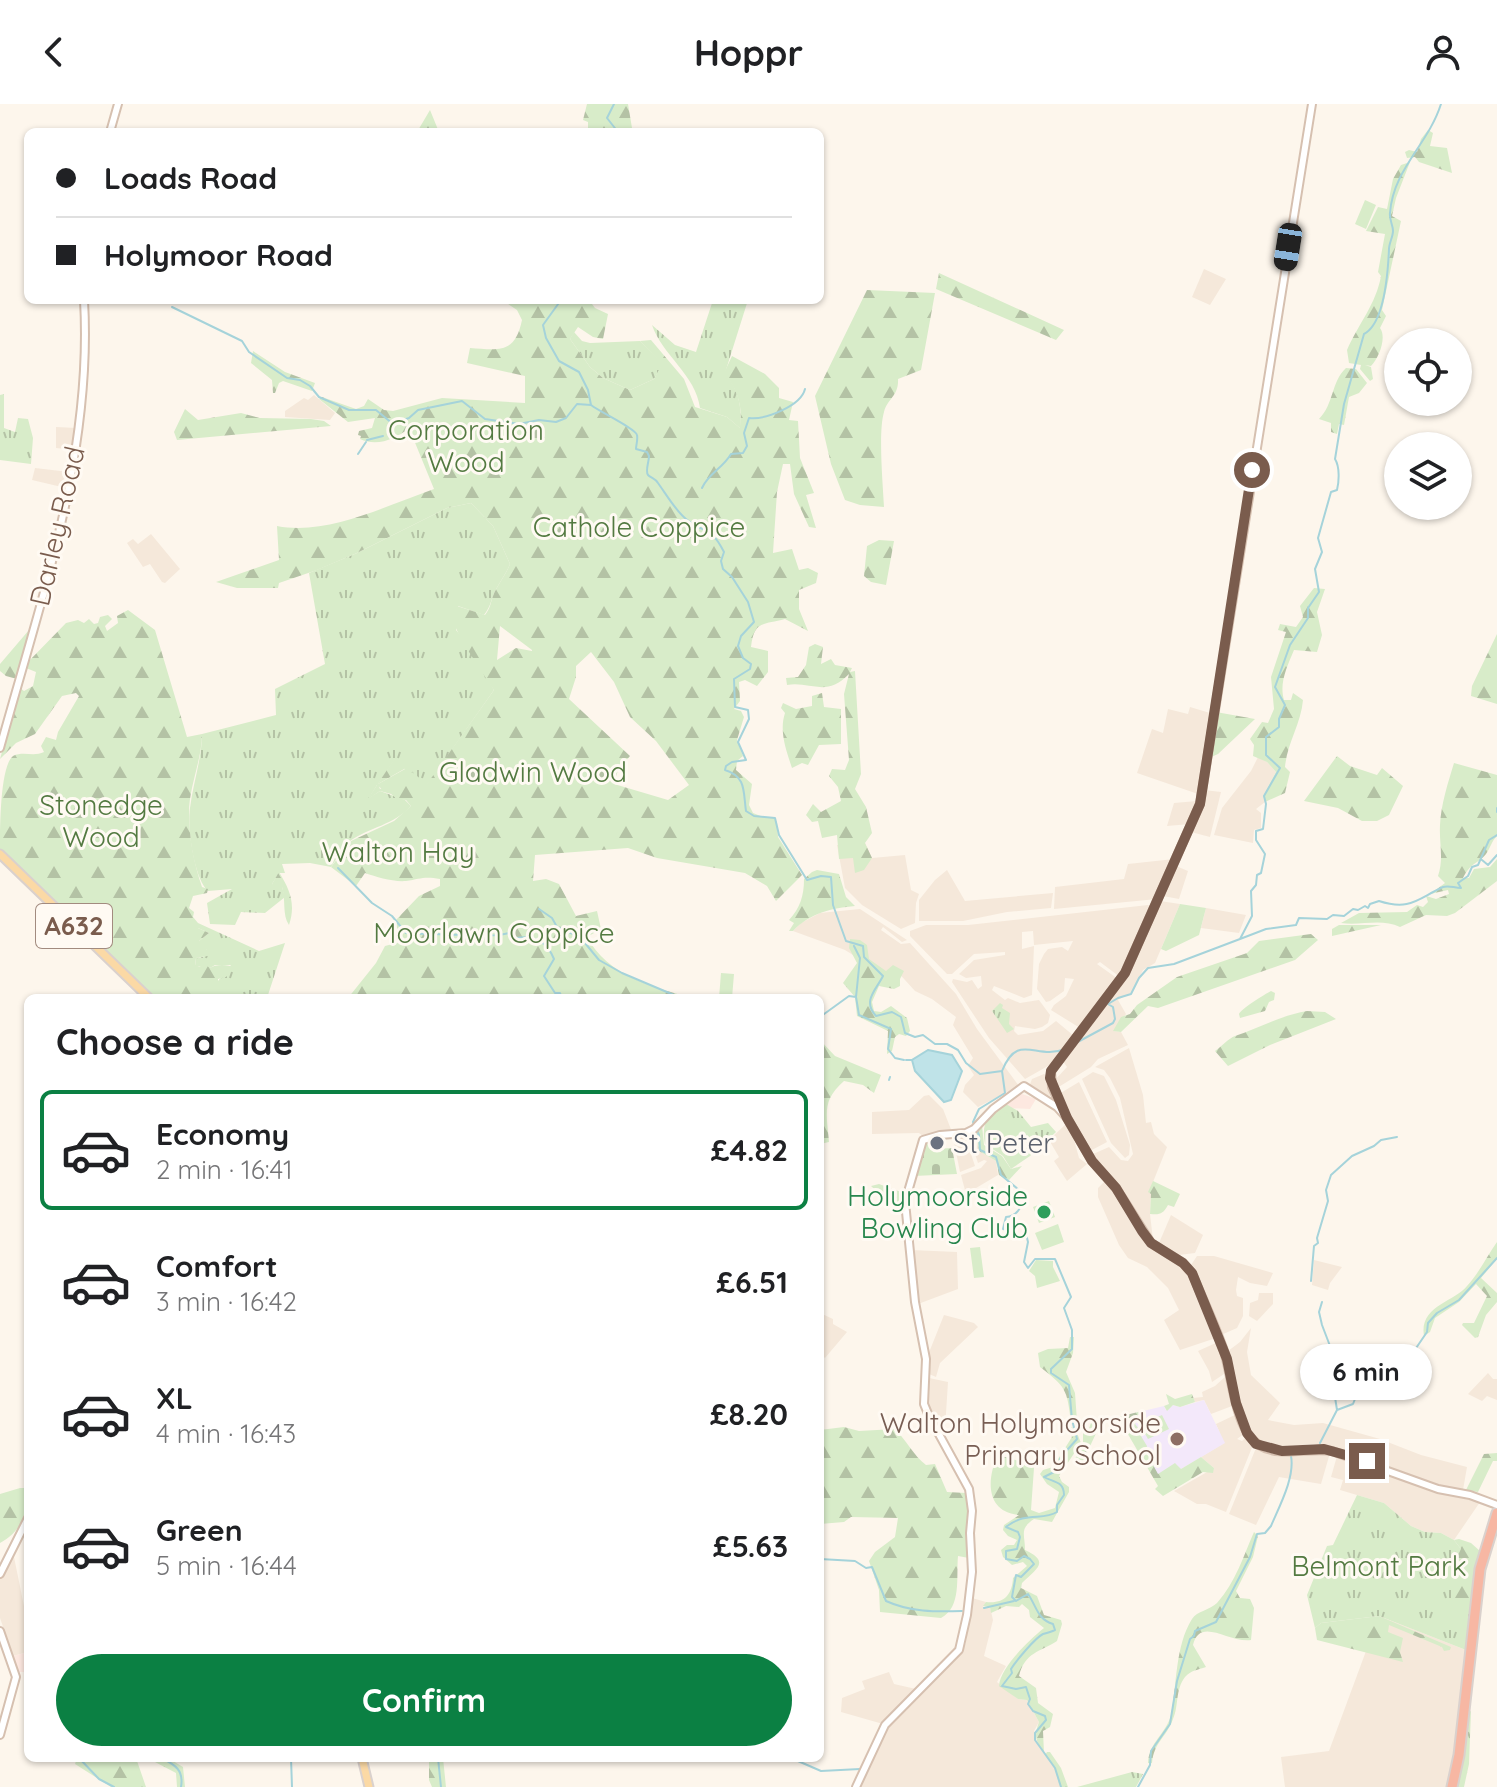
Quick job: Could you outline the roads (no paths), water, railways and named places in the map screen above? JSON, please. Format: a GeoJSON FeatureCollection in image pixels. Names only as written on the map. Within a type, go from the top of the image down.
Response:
{"type":"FeatureCollection","features":[{"type":"Feature","properties":{"kind":"highway"},"geometry":{"type":"LineString","coordinates":[[1452,1787],[1459,1755],[1482,1559],[1497,1513]]}},
{"type":"Feature","properties":{"kind":"main road","name":"A632"},"geometry":{"type":"LineString","coordinates":[[0,854],[145,994]]}},
{"type":"Feature","properties":{"kind":"main road"},"geometry":{"type":"LineString","coordinates":[[363,1762],[369,1787]]}},
{"type":"Feature","properties":{"kind":"street"},"geometry":{"type":"LineString","coordinates":[[111,128],[118,104]]}},
{"type":"Feature","properties":{"kind":"street"},"geometry":{"type":"LineString","coordinates":[[1312,104],[1200,804],[1125,973],[1051,1071],[1052,1087],[1092,1161],[1116,1188],[1151,1243],[1183,1263],[1192,1273],[1227,1359],[1236,1403],[1247,1433],[1256,1444],[1282,1451],[1314,1448],[1332,1451],[1438,1489],[1470,1495],[1497,1505]]}},
{"type":"Feature","properties":{"kind":"street","name":"Darley Road"},"geometry":{"type":"LineString","coordinates":[[0,748],[74,473],[85,368],[84,304]]}},
{"type":"Feature","properties":{"kind":"street"},"geometry":{"type":"LineString","coordinates":[[856,1787],[885,1725],[959,1650],[972,1572],[969,1489],[924,1404],[926,1362],[905,1202],[920,1144],[932,1136],[960,1134],[976,1127],[993,1109],[1024,1086],[1057,1107],[1067,1118]]}},
{"type":"Feature","properties":{"kind":"street"},"geometry":{"type":"LineString","coordinates":[[0,1574],[24,1526]]}},
{"type":"Feature","properties":{"kind":"street"},"geometry":{"type":"LineString","coordinates":[[0,1631],[16,1677],[0,1735]]}},
{"type":"Feature","properties":{"kind":"water"},"geometry":{"type":"Polygon","coordinates":[[[928,1050],[952,1055],[962,1071],[951,1100],[944,1102],[915,1071],[912,1060],[928,1050]]]}},
{"type":"Feature","properties":{"kind":"waterway"},"geometry":{"type":"LineString","coordinates":[[614,104],[607,118],[615,128]]}},
{"type":"Feature","properties":{"kind":"waterway"},"geometry":{"type":"LineString","coordinates":[[1074,1044],[1113,1023],[1113,1007],[1108,1004],[1131,994],[1148,968],[1174,964],[1240,939],[1252,916],[1251,891],[1256,885],[1257,875],[1261,873],[1265,854],[1256,840],[1256,831],[1263,829],[1264,796],[1280,768],[1266,755],[1266,737],[1279,727],[1285,705],[1275,687],[1290,645],[1308,618],[1308,608],[1319,592],[1315,569],[1322,552],[1318,538],[1331,492],[1338,487],[1335,459],[1344,404],[1364,334],[1377,319],[1384,296],[1393,233],[1390,215],[1393,197],[1397,183],[1441,104]]}},
{"type":"Feature","properties":{"kind":"waterway"},"geometry":{"type":"LineString","coordinates":[[558,304],[543,325],[546,338],[559,361],[579,372],[591,405],[635,432],[636,449],[647,452],[649,456],[648,475],[682,515],[715,537],[724,552],[721,561],[723,569],[748,602],[754,622],[741,636],[738,646],[743,658],[751,664],[750,669],[734,679],[735,707],[748,710],[749,719],[738,742],[746,760],[732,762],[725,770],[741,781],[746,811],[754,816],[775,818],[779,835],[807,880],[831,877],[833,905],[846,941],[863,946],[864,957],[883,976],[870,1000],[876,1016],[892,1012],[901,1017],[905,1033],[915,1037],[923,1035],[935,1044],[947,1044],[958,1050],[966,1063],[980,1074],[1002,1071],[1005,1093],[979,1109],[973,1122],[979,1135],[980,1150],[996,1157],[1001,1175],[1024,1198],[1018,1211],[1006,1217],[1003,1229],[1023,1222],[1028,1242],[1024,1262],[1028,1268],[1035,1259],[1055,1259],[1071,1297],[1064,1308],[1072,1330],[1072,1349],[1051,1369],[1051,1373],[1069,1385],[1077,1439],[1061,1457],[1056,1471],[1044,1477],[1064,1490],[1057,1512],[1020,1519],[1006,1527],[1018,1532],[1020,1537],[1017,1549],[1006,1551],[1006,1559],[1017,1561],[1024,1556],[1034,1564],[1021,1577],[1016,1575],[1012,1597],[1016,1601],[1028,1594],[1040,1616],[1053,1624],[1055,1630],[1043,1634],[1031,1645],[1013,1665],[1012,1673],[1002,1686],[1016,1689],[1026,1687],[1030,1699],[1028,1704],[1033,1711],[1045,1716],[1046,1720],[1035,1733],[1035,1740],[1055,1768],[1061,1787]]}},
{"type":"Feature","properties":{"kind":"waterway"},"geometry":{"type":"LineString","coordinates":[[172,307],[242,341],[249,352],[287,378],[310,386],[319,397],[349,410],[376,410],[393,424],[409,418],[418,410],[462,401],[485,419],[519,424],[539,420],[556,422],[566,418],[577,404],[591,405]]}},
{"type":"Feature","properties":{"kind":"waterway"},"geometry":{"type":"LineString","coordinates":[[702,488],[731,454],[743,453],[747,446],[744,433],[749,418],[782,411],[797,401],[805,389]]}},
{"type":"Feature","properties":{"kind":"waterway"},"geometry":{"type":"LineString","coordinates":[[367,440],[383,436]]}},
{"type":"Feature","properties":{"kind":"waterway"},"geometry":{"type":"LineString","coordinates":[[358,454],[366,442]]}},
{"type":"Feature","properties":{"kind":"waterway"},"geometry":{"type":"LineString","coordinates":[[1240,939],[1266,929],[1296,925],[1299,918],[1344,916],[1353,909],[1368,908],[1379,901],[1406,904],[1443,887],[1461,888],[1458,883],[1468,876],[1472,867],[1478,865],[1489,840],[1497,835]]}},
{"type":"Feature","properties":{"kind":"waterway"},"geometry":{"type":"LineString","coordinates":[[1482,860],[1488,865],[1497,855]]}},
{"type":"Feature","properties":{"kind":"waterway"},"geometry":{"type":"LineString","coordinates":[[338,868],[372,903],[392,916],[406,933],[455,935],[482,932],[495,936],[509,933],[517,938],[540,941],[554,959],[544,976],[555,993],[560,994]]}},
{"type":"Feature","properties":{"kind":"waterway"},"geometry":{"type":"LineString","coordinates":[[539,909],[552,918],[557,927],[580,937],[599,960],[672,994]]}},
{"type":"Feature","properties":{"kind":"waterway"},"geometry":{"type":"LineString","coordinates":[[854,946],[860,958],[856,997],[859,1015],[891,1029],[888,1049],[895,1058],[904,1060]]}},
{"type":"Feature","properties":{"kind":"waterway"},"geometry":{"type":"LineString","coordinates":[[824,1014],[849,996],[856,997]]}},
{"type":"Feature","properties":{"kind":"waterway"},"geometry":{"type":"LineString","coordinates":[[1002,1071],[1015,1052],[1065,1049]]}},
{"type":"Feature","properties":{"kind":"waterway"},"geometry":{"type":"LineString","coordinates":[[906,1060],[912,1060]]}},
{"type":"Feature","properties":{"kind":"waterway"},"geometry":{"type":"LineString","coordinates":[[1311,1281],[1314,1246],[1318,1243],[1331,1175],[1352,1156],[1381,1140],[1397,1137]]}},
{"type":"Feature","properties":{"kind":"waterway"},"geometry":{"type":"LineString","coordinates":[[1320,1443],[1337,1410],[1353,1404],[1355,1399],[1412,1354],[1427,1332],[1428,1323],[1437,1313],[1459,1300],[1497,1258]]}},
{"type":"Feature","properties":{"kind":"waterway"},"geometry":{"type":"LineString","coordinates":[[1322,1302],[1319,1312],[1335,1359],[1332,1378],[1337,1410]]}},
{"type":"Feature","properties":{"kind":"waterway"},"geometry":{"type":"LineString","coordinates":[[1138,1787],[1150,1765],[1151,1751],[1170,1724],[1177,1681],[1190,1639],[1195,1631],[1216,1622],[1250,1557],[1257,1534],[1265,1533],[1271,1526],[1289,1482],[1291,1456]]}},
{"type":"Feature","properties":{"kind":"waterway"},"geometry":{"type":"LineString","coordinates":[[824,1559],[855,1561],[866,1568],[872,1567],[886,1601],[895,1605],[923,1610],[962,1611]]}},
{"type":"Feature","properties":{"kind":"waterway"},"geometry":{"type":"LineString","coordinates":[[984,1608],[1014,1601]]}},
{"type":"Feature","properties":{"kind":"waterway"},"geometry":{"type":"LineString","coordinates":[[83,1762],[99,1779],[114,1787]]}},
{"type":"Feature","properties":{"kind":"waterway"},"geometry":{"type":"LineString","coordinates":[[169,1762],[178,1769],[181,1787]]}},
{"type":"Feature","properties":{"kind":"waterway"},"geometry":{"type":"LineString","coordinates":[[291,1762],[292,1787]]}},
{"type":"Feature","properties":{"kind":"waterway"},"geometry":{"type":"LineString","coordinates":[[438,1762],[441,1787]]}},
{"type":"Feature","properties":{"kind":"waterway"},"geometry":{"type":"LineString","coordinates":[[800,1762],[821,1771],[860,1769]]}},
{"type":"Feature","properties":{"kind":"place","name":"St Peter"},"geometry":{"type":"Point","coordinates":[937,1143]}},
{"type":"Feature","properties":{"kind":"place","name":"Holymoorside Bowling Club"},"geometry":{"type":"Point","coordinates":[1044,1212]}},
{"type":"Feature","properties":{"kind":"place","name":"Walton Holymoorside Primary School"},"geometry":{"type":"Point","coordinates":[1177,1439]}},
{"type":"Feature","properties":{"kind":"park label","name":"Corporation Wood"},"geometry":{"type":"Point","coordinates":[466,446]}},
{"type":"Feature","properties":{"kind":"park label","name":"Cathole Coppice"},"geometry":{"type":"Point","coordinates":[639,527]}},
{"type":"Feature","properties":{"kind":"park label","name":"Gladwin Wood"},"geometry":{"type":"Point","coordinates":[533,772]}},
{"type":"Feature","properties":{"kind":"park label","name":"Stonedge Wood"},"geometry":{"type":"Point","coordinates":[101,821]}},
{"type":"Feature","properties":{"kind":"park label","name":"Walton Hay"},"geometry":{"type":"Point","coordinates":[398,852]}},
{"type":"Feature","properties":{"kind":"park label","name":"Moorlawn Coppice"},"geometry":{"type":"Point","coordinates":[494,933]}},
{"type":"Feature","properties":{"kind":"park label","name":"Belmont Park"},"geometry":{"type":"Point","coordinates":[1379,1566]}}]}
